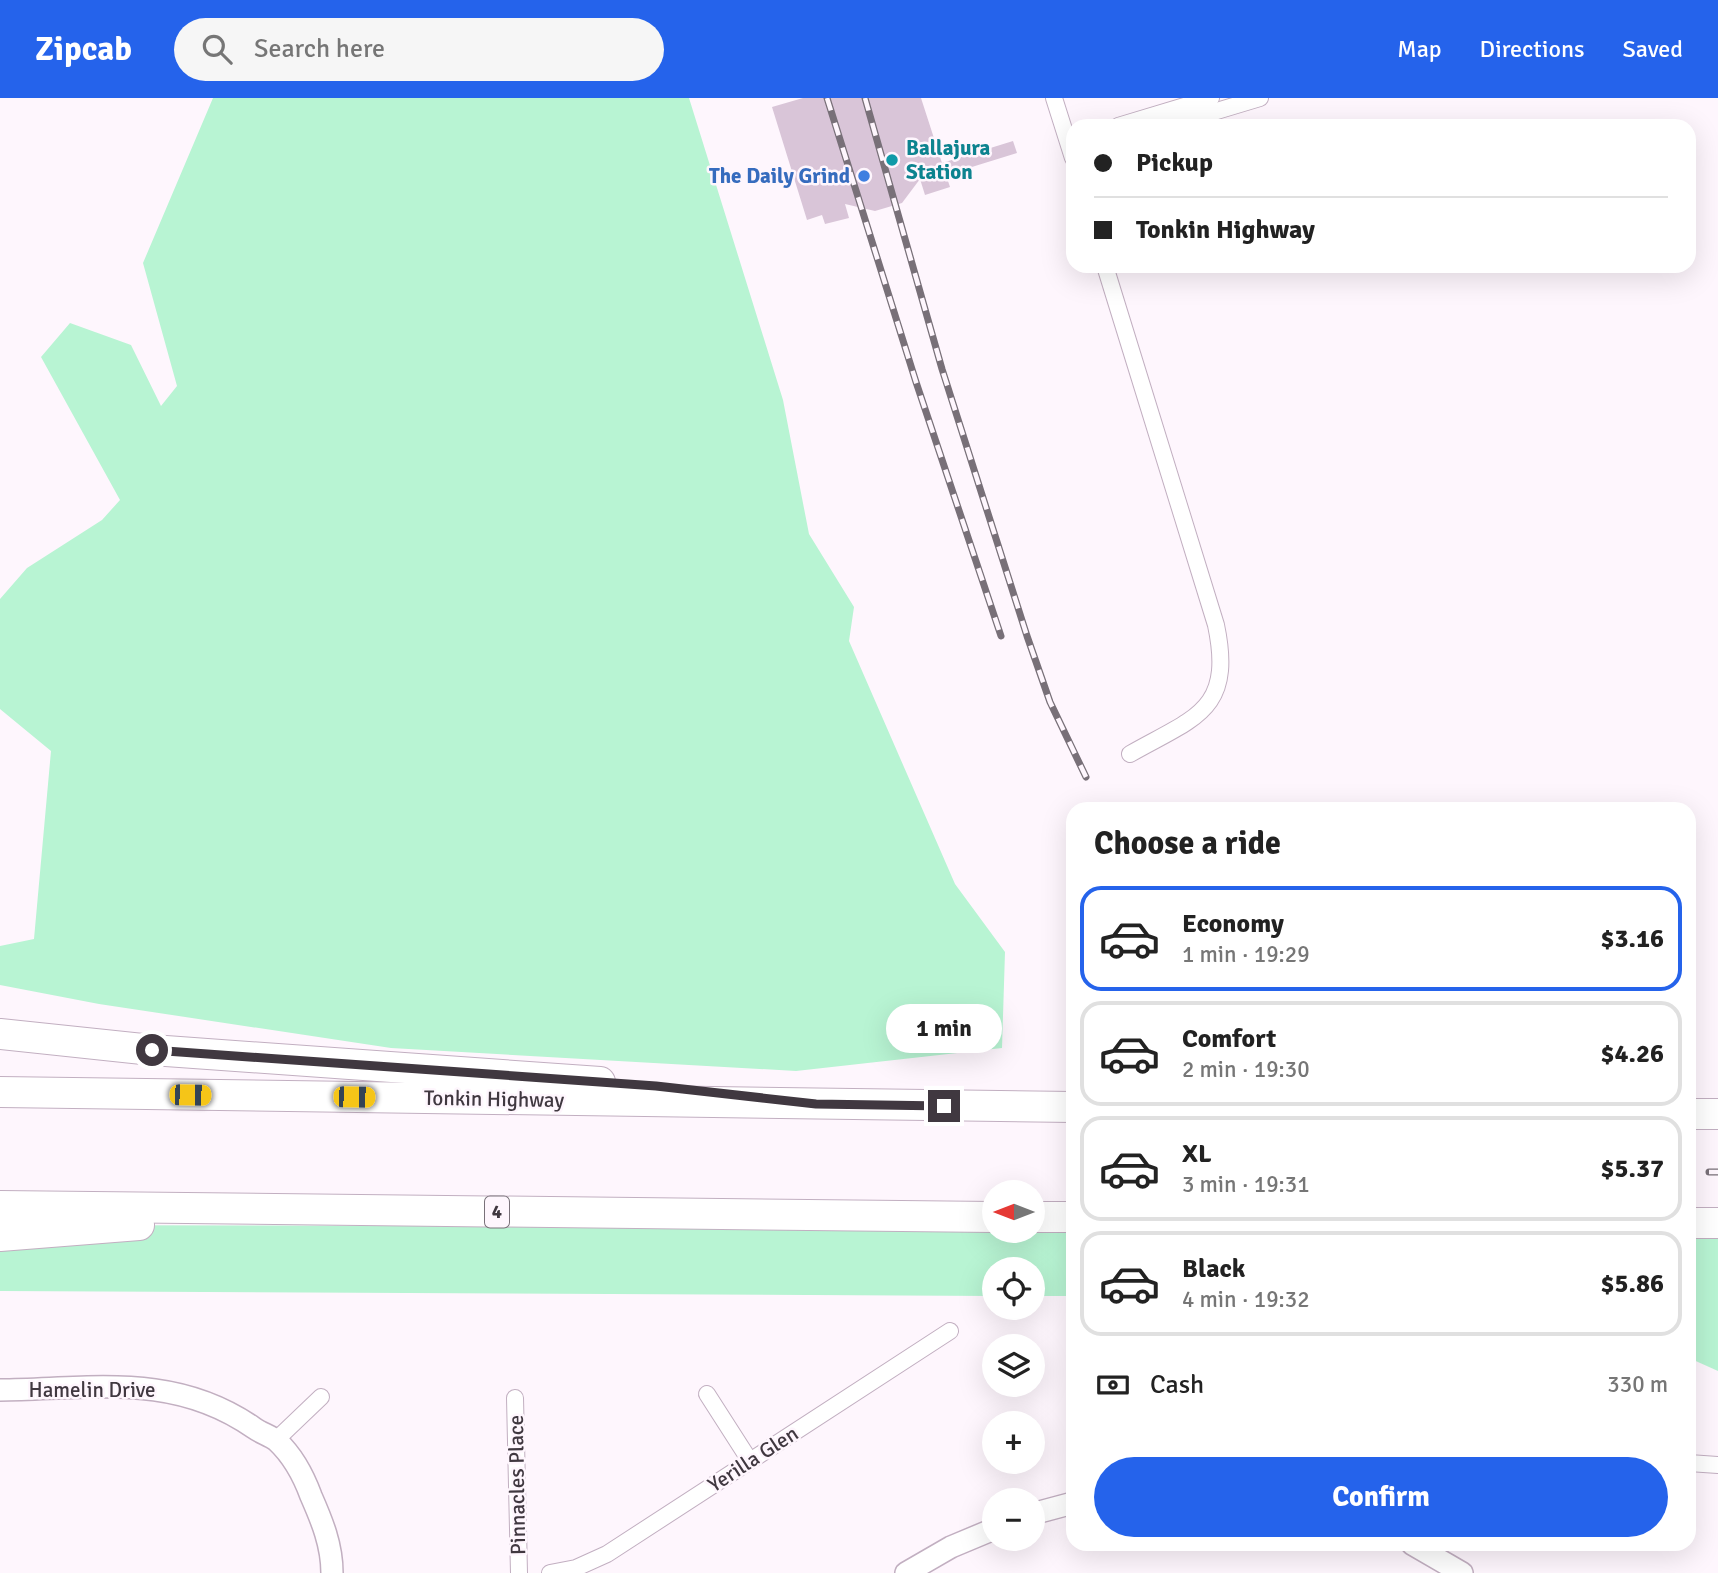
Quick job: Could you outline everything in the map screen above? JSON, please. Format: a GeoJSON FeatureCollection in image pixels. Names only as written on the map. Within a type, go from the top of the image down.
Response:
{"type":"FeatureCollection","features":[{"type":"Feature","properties":{"kind":"highway"},"geometry":{"type":"LineString","coordinates":[[0,1034],[152,1050],[656,1086],[816,1104]]}},
{"type":"Feature","properties":{"kind":"highway","name":"Tonkin Highway"},"geometry":{"type":"LineString","coordinates":[[0,1092],[1066,1107]]}},
{"type":"Feature","properties":{"kind":"highway"},"geometry":{"type":"LineString","coordinates":[[1696,1114],[1718,1114]]}},
{"type":"Feature","properties":{"kind":"highway","name":"4"},"geometry":{"type":"LineString","coordinates":[[0,1206],[982,1217]]}},
{"type":"Feature","properties":{"kind":"highway"},"geometry":{"type":"LineString","coordinates":[[0,1236],[328,1211]]}},
{"type":"Feature","properties":{"kind":"highway"},"geometry":{"type":"LineString","coordinates":[[1045,1217],[1066,1217]]}},
{"type":"Feature","properties":{"kind":"highway"},"geometry":{"type":"LineString","coordinates":[[1696,1223],[1718,1223]]}},
{"type":"Feature","properties":{"kind":"street"},"geometry":{"type":"LineString","coordinates":[[1054,98],[1066,133]]}},
{"type":"Feature","properties":{"kind":"street"},"geometry":{"type":"LineString","coordinates":[[1141,119],[1211,98]]}},
{"type":"Feature","properties":{"kind":"street"},"geometry":{"type":"LineString","coordinates":[[1190,119],[1259,98]]}},
{"type":"Feature","properties":{"kind":"street"},"geometry":{"type":"LineString","coordinates":[[1107,273],[1175,500],[1216,625],[1223,667],[1211,702],[1193,717],[1130,754]]}},
{"type":"Feature","properties":{"kind":"street","name":"Yerilla Glen"},"geometry":{"type":"LineString","coordinates":[[550,1573],[576,1568],[607,1554],[950,1331]]}},
{"type":"Feature","properties":{"kind":"street","name":"Hamelin Drive"},"geometry":{"type":"LineString","coordinates":[[0,1390],[117,1387],[169,1390],[211,1401],[276,1440],[306,1483],[328,1538],[332,1573]]}},
{"type":"Feature","properties":{"kind":"street"},"geometry":{"type":"LineString","coordinates":[[707,1394],[750,1461]]}},
{"type":"Feature","properties":{"kind":"street"},"geometry":{"type":"LineString","coordinates":[[276,1440],[321,1397]]}},
{"type":"Feature","properties":{"kind":"street","name":"Pinnacles Place"},"geometry":{"type":"LineString","coordinates":[[514,1398],[519,1573]]}},
{"type":"Feature","properties":{"kind":"street"},"geometry":{"type":"LineString","coordinates":[[1696,1463],[1718,1465]]}},
{"type":"Feature","properties":{"kind":"street"},"geometry":{"type":"LineString","coordinates":[[1045,1511],[1066,1505]]}},
{"type":"Feature","properties":{"kind":"street"},"geometry":{"type":"LineString","coordinates":[[906,1573],[951,1547],[982,1535]]}},
{"type":"Feature","properties":{"kind":"street"},"geometry":{"type":"LineString","coordinates":[[1428,1551],[1462,1573]]}},
{"type":"Feature","properties":{"kind":"green space"},"geometry":{"type":"Polygon","coordinates":[[[213,98],[689,98],[783,400],[809,534],[854,607],[849,641],[955,884],[1005,952],[1002,1048],[796,1071],[391,1048],[99,1004],[0,985],[0,946],[34,939],[51,751],[0,709],[0,599],[27,568],[102,520],[120,500],[41,357],[70,323],[131,345],[161,406],[177,386],[143,263],[213,98]]]}},
{"type":"Feature","properties":{"kind":"green space"},"geometry":{"type":"Polygon","coordinates":[[[0,1225],[982,1227],[982,1243],[1045,1243],[1045,1228],[1066,1227],[1066,1296],[1045,1296],[1045,1257],[982,1257],[982,1296],[0,1291],[0,1225]]]}},
{"type":"Feature","properties":{"kind":"green space"},"geometry":{"type":"Polygon","coordinates":[[[1696,1228],[1718,1228],[1718,1371],[1696,1361],[1696,1228]]]}},
{"type":"Feature","properties":{"kind":"building","name":"Ballajura Station"},"geometry":{"type":"Polygon","coordinates":[[[803,98],[921,98],[942,163],[1013,141],[1017,153],[946,175],[950,187],[925,195],[920,179],[902,203],[875,211],[845,204],[849,218],[825,224],[822,215],[807,220],[772,107],[803,98]]]}},
{"type":"Feature","properties":{"kind":"railway"},"geometry":{"type":"LineString","coordinates":[[827,98],[916,382],[1001,636]]}},
{"type":"Feature","properties":{"kind":"railway"},"geometry":{"type":"LineString","coordinates":[[865,98],[942,369],[1027,636],[1050,702],[1086,777]]}},
{"type":"Feature","properties":{"kind":"railway"},"geometry":{"type":"LineString","coordinates":[[1709,1172],[1718,1172]]}},
{"type":"Feature","properties":{"kind":"place","name":"Ballajura Station"},"geometry":{"type":"Point","coordinates":[892,160]}},
{"type":"Feature","properties":{"kind":"place","name":"The Daily Grind"},"geometry":{"type":"Point","coordinates":[864,176]}},
{"type":"Feature","properties":{"kind":"route"},"geometry":{"type":"LineString","coordinates":[[152,1050],[656,1086],[816,1104],[944,1106]]}}]}
